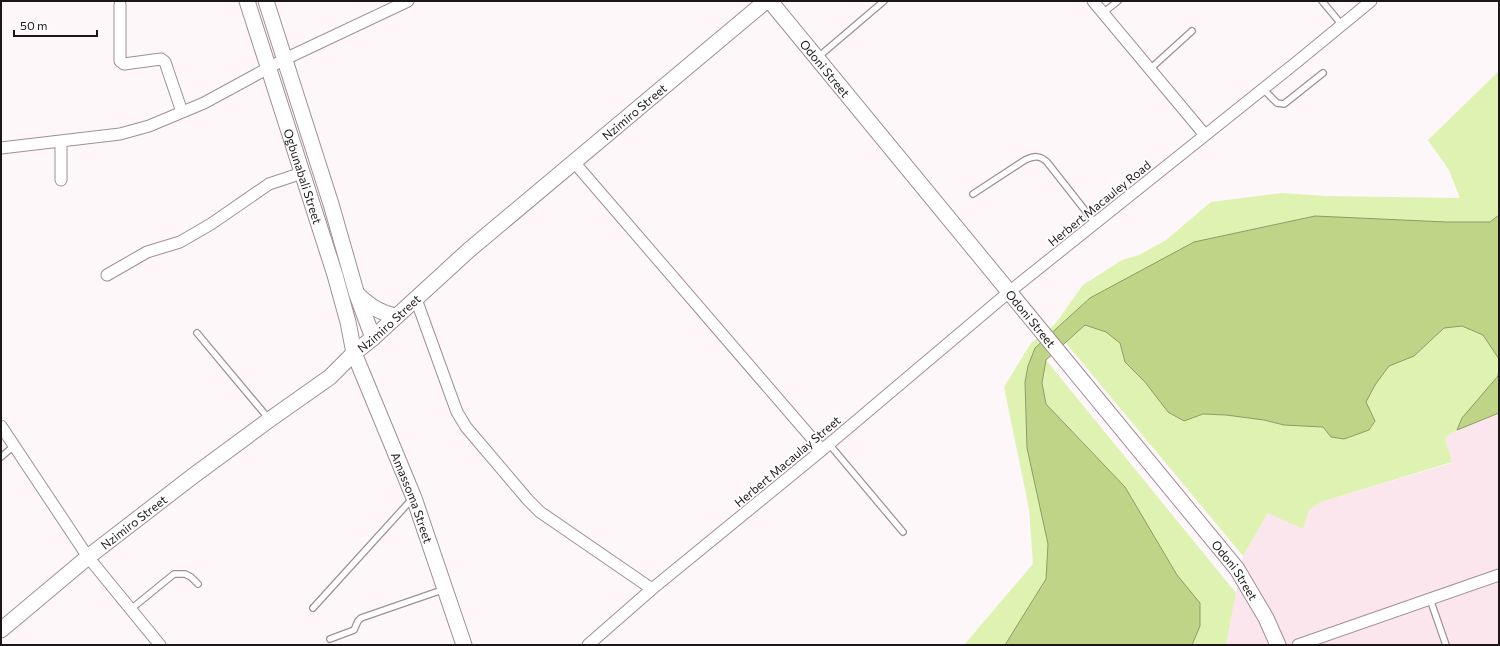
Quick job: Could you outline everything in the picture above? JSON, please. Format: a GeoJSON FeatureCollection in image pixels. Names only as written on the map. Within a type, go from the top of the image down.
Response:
{"type":"FeatureCollection","features":[{"type":"Feature","properties":{"kind":"street","name":"Ogbunabali Street"},"geometry":{"type":"LineString","coordinates":[[247,1],[342,297],[354,353]]}},
{"type":"Feature","properties":{"kind":"street","name":"Ogbunabali Street"},"geometry":{"type":"LineString","coordinates":[[266,1],[331,204],[357,295],[373,338]]}},
{"type":"Feature","properties":{"kind":"street"},"geometry":{"type":"LineString","coordinates":[[1,148],[120,134],[149,126],[204,103],[285,59],[408,1]]}},
{"type":"Feature","properties":{"kind":"street","name":"Nzimiro Street"},"geometry":{"type":"LineString","coordinates":[[1,630],[88,557],[269,420],[330,377],[354,353],[373,338],[469,250],[573,161],[766,1]]}},
{"type":"Feature","properties":{"kind":"street","name":"Odoni Street"},"geometry":{"type":"LineString","coordinates":[[770,1],[1006,294],[1041,330],[1237,569],[1263,612],[1278,645]]}},
{"type":"Feature","properties":{"kind":"street"},"geometry":{"type":"LineString","coordinates":[[1093,1],[1205,135]]}},
{"type":"Feature","properties":{"kind":"street","name":"Herbert Macauley Road"},"geometry":{"type":"LineString","coordinates":[[1006,294],[1371,1]]}},
{"type":"Feature","properties":{"kind":"street"},"geometry":{"type":"LineString","coordinates":[[120,5],[120,61],[124,64],[161,60],[165,62],[182,112]]}},
{"type":"Feature","properties":{"kind":"street"},"geometry":{"type":"LineString","coordinates":[[61,142],[61,180]]}},
{"type":"Feature","properties":{"kind":"street"},"geometry":{"type":"LineString","coordinates":[[573,161],[825,447]]}},
{"type":"Feature","properties":{"kind":"street"},"geometry":{"type":"LineString","coordinates":[[107,275],[146,252],[180,242],[211,224],[269,184],[302,173]]}},
{"type":"Feature","properties":{"kind":"street","name":"Herbert Macaulay Street"},"geometry":{"type":"LineString","coordinates":[[588,645],[652,589],[825,447],[1006,294]]}},
{"type":"Feature","properties":{"kind":"street"},"geometry":{"type":"LineString","coordinates":[[357,295],[376,310],[396,316]]}},
{"type":"Feature","properties":{"kind":"street"},"geometry":{"type":"LineString","coordinates":[[416,299],[457,412],[466,427],[540,512],[652,589]]}},
{"type":"Feature","properties":{"kind":"street","name":"Amassoma Street"},"geometry":{"type":"LineString","coordinates":[[354,353],[414,498],[464,645]]}},
{"type":"Feature","properties":{"kind":"street"},"geometry":{"type":"LineString","coordinates":[[1,426],[88,557],[160,645]]}},
{"type":"Feature","properties":{"kind":"street"},"geometry":{"type":"LineString","coordinates":[[1298,645],[1499,576]]}},
{"type":"Feature","properties":{"kind":"lane"},"geometry":{"type":"LineString","coordinates":[[817,58],[884,1]]}},
{"type":"Feature","properties":{"kind":"lane"},"geometry":{"type":"LineString","coordinates":[[1103,13],[1118,1]]}},
{"type":"Feature","properties":{"kind":"lane"},"geometry":{"type":"LineString","coordinates":[[1322,1],[1342,25]]}},
{"type":"Feature","properties":{"kind":"lane"},"geometry":{"type":"LineString","coordinates":[[1150,69],[1192,31]]}},
{"type":"Feature","properties":{"kind":"lane"},"geometry":{"type":"LineString","coordinates":[[1263,89],[1277,103],[1284,104],[1322,73]]}},
{"type":"Feature","properties":{"kind":"lane"},"geometry":{"type":"LineString","coordinates":[[973,194],[1025,160],[1032,156],[1038,156],[1047,162],[1095,223]]}},
{"type":"Feature","properties":{"kind":"lane"},"geometry":{"type":"LineString","coordinates":[[197,333],[269,420]]}},
{"type":"Feature","properties":{"kind":"lane"},"geometry":{"type":"LineString","coordinates":[[1,456],[14,445]]}},
{"type":"Feature","properties":{"kind":"lane"},"geometry":{"type":"LineString","coordinates":[[825,447],[903,532]]}},
{"type":"Feature","properties":{"kind":"lane"},"geometry":{"type":"LineString","coordinates":[[313,608],[414,498]]}},
{"type":"Feature","properties":{"kind":"lane"},"geometry":{"type":"LineString","coordinates":[[131,609],[174,574],[185,574],[191,577],[198,584]]}},
{"type":"Feature","properties":{"kind":"lane"},"geometry":{"type":"LineString","coordinates":[[330,639],[354,630],[361,618],[445,589]]}},
{"type":"Feature","properties":{"kind":"lane"},"geometry":{"type":"LineString","coordinates":[[1430,599],[1446,645]]}},
{"type":"Feature","properties":{"kind":"shaded area"},"geometry":{"type":"Polygon","coordinates":[[[1499,71],[1499,221],[1446,222],[1090,298],[1035,348],[1085,645],[964,645],[1033,564],[1029,509],[1004,387],[1031,343],[1055,324],[1083,285],[1122,260],[1139,255],[1166,240],[1211,202],[1282,193],[1325,196],[1460,198],[1449,170],[1428,140],[1499,71]]]}},
{"type":"Feature","properties":{"kind":"shaded area"},"geometry":{"type":"Polygon","coordinates":[[[1499,215],[1499,359],[1483,335],[1462,326],[1444,328],[1414,356],[1389,366],[1375,385],[1366,402],[1375,421],[1369,430],[1344,439],[1331,437],[1323,427],[1284,425],[1264,420],[1226,415],[1203,414],[1184,421],[1168,412],[1145,382],[1125,362],[1120,343],[1106,332],[1085,325],[1046,360],[1042,383],[1046,404],[1125,487],[1177,575],[1200,603],[1200,626],[1192,645],[1005,645],[1046,579],[1048,544],[1027,448],[1025,382],[1028,366],[1035,348],[1090,298],[1194,242],[1315,216],[1446,222],[1490,222],[1499,215]]]}},
{"type":"Feature","properties":{"kind":"shaded area"},"geometry":{"type":"Polygon","coordinates":[[[1499,253],[1499,413],[1457,430],[1445,438],[1452,462],[1321,502],[1309,510],[1303,529],[1268,513],[1243,556],[1065,342],[1085,325],[1499,253]]]}},
{"type":"Feature","properties":{"kind":"shaded area"},"geometry":{"type":"Polygon","coordinates":[[[1046,360],[1236,593],[1226,645],[1114,645],[1093,453],[1046,404],[1042,383],[1046,360]]]}},
{"type":"Feature","properties":{"kind":"shaded area"},"geometry":{"type":"Polygon","coordinates":[[[1499,368],[1499,413],[1457,430],[1462,418],[1498,376],[1499,368]]]}},
{"type":"Feature","properties":{"kind":"shaded area"},"geometry":{"type":"Polygon","coordinates":[[[1499,413],[1499,645],[1226,645],[1243,556],[1268,513],[1309,510],[1321,502],[1452,463],[1445,438],[1457,430],[1499,413]]]}}]}
